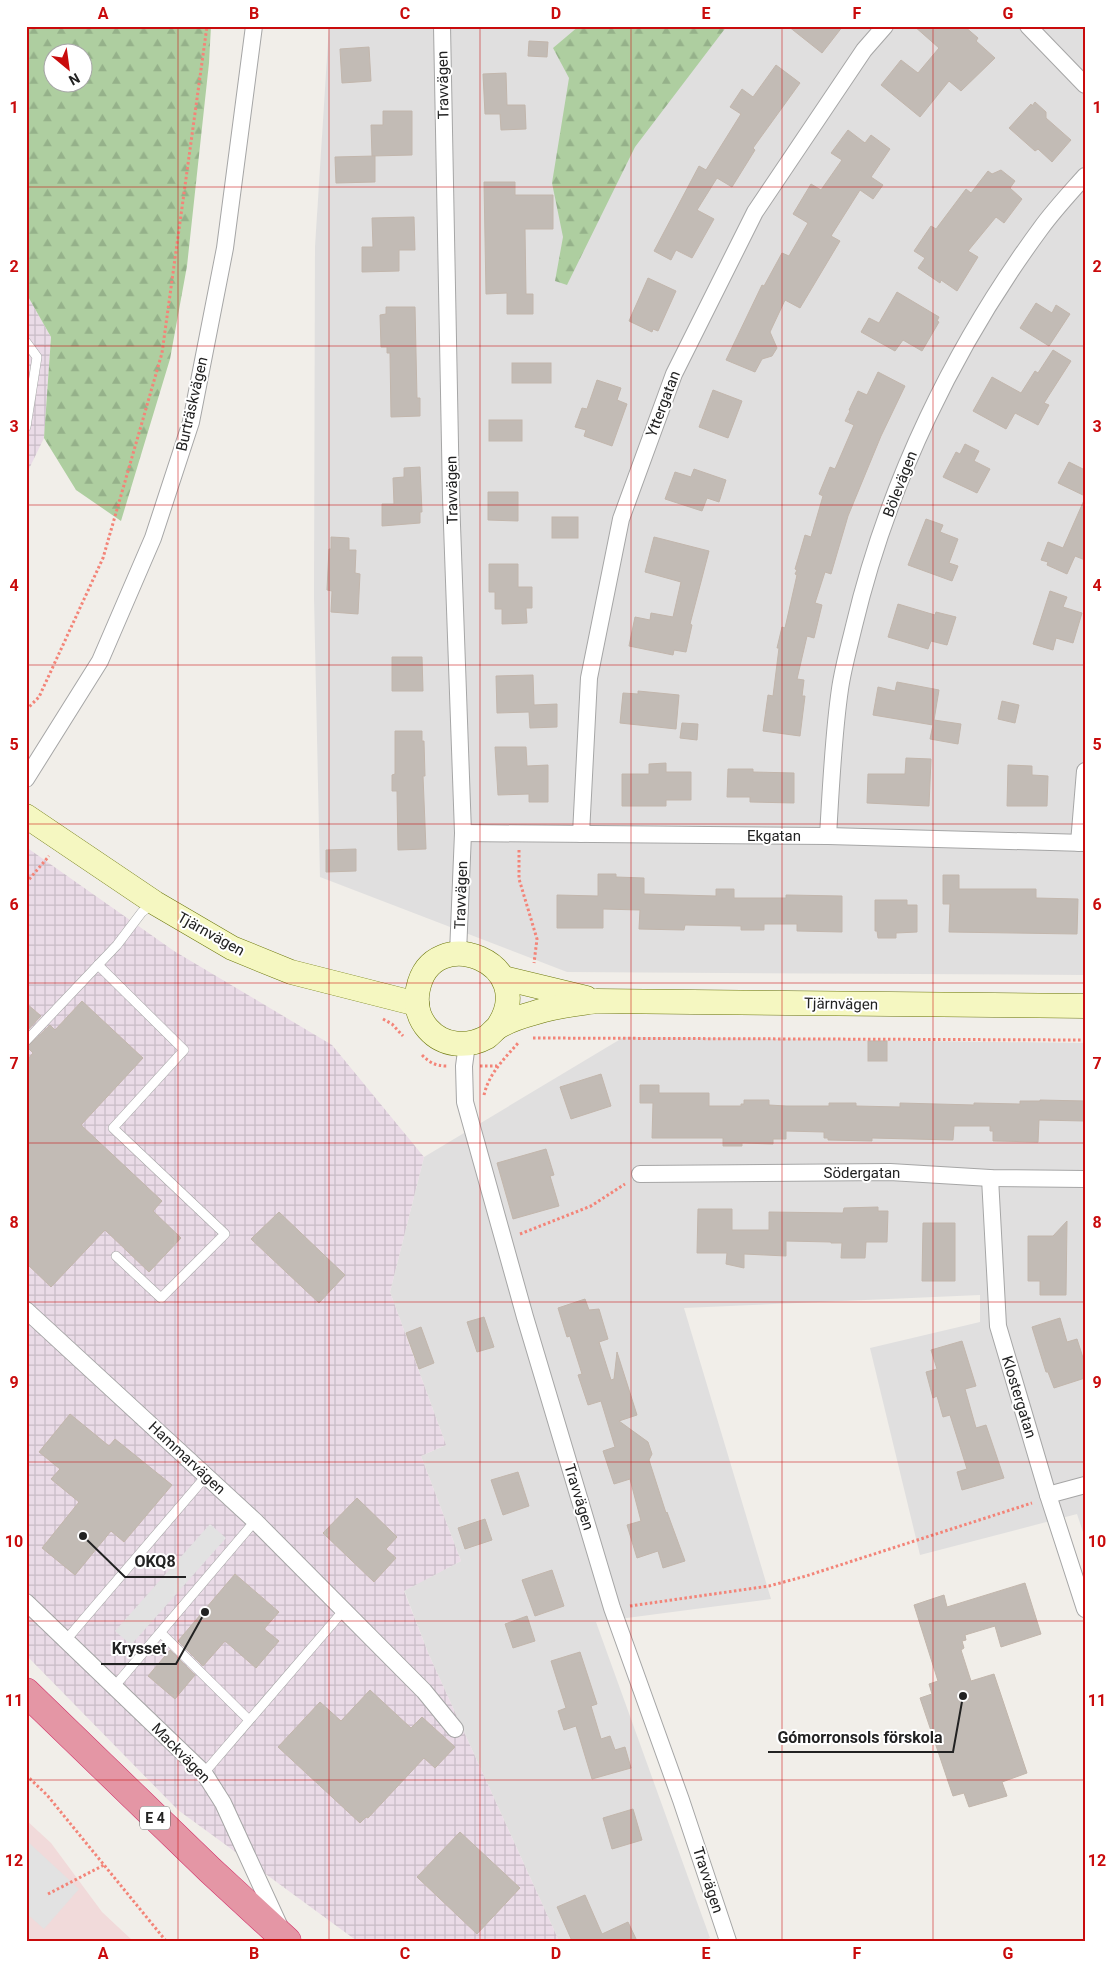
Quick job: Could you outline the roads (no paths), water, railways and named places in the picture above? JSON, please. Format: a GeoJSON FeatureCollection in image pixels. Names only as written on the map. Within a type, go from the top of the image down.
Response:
{"type":"FeatureCollection","features":[{"type":"Feature","properties":{"kind":"highway","name":"E 4"},"geometry":{"type":"LineString","coordinates":[[26,1692],[210,1870],[286,1940]]}},
{"type":"Feature","properties":{"kind":"street","name":"Burträskvägen"},"geometry":{"type":"LineString","coordinates":[[26,779],[100,661],[153,538],[191,422],[225,248],[254,26]]}},
{"type":"Feature","properties":{"kind":"street","name":"Travvägen"},"geometry":{"type":"LineString","coordinates":[[442,26],[452,497],[463,833],[458,954]]}},
{"type":"Feature","properties":{"kind":"street","name":"Yttergatan"},"geometry":{"type":"LineString","coordinates":[[581,834],[589,678],[621,519],[674,374],[754,212],[864,50],[885,26]]}},
{"type":"Feature","properties":{"kind":"street"},"geometry":{"type":"LineString","coordinates":[[1028,26],[1085,85]]}},
{"type":"Feature","properties":{"kind":"street","name":"Bölevägen"},"geometry":{"type":"LineString","coordinates":[[828,836],[840,688],[865,581],[889,510],[918,437],[983,316],[1041,227],[1085,176]]}},
{"type":"Feature","properties":{"kind":"street"},"geometry":{"type":"LineString","coordinates":[[1082,843],[1085,771]]}},
{"type":"Feature","properties":{"kind":"street","name":"Tjärnvägen"},"geometry":{"type":"LineString","coordinates":[[26,816],[155,903],[232,948],[291,972],[417,1004]]}},
{"type":"Feature","properties":{"kind":"street","name":"Ekgatan"},"geometry":{"type":"LineString","coordinates":[[463,833],[828,836],[1082,843]]}},
{"type":"Feature","properties":{"kind":"street"},"geometry":{"type":"LineString","coordinates":[[458,954],[481,958],[494,966],[503,978],[507,1004],[505,1013],[497,1028],[486,1038],[467,1044],[450,1043],[436,1036],[422,1020],[417,1004],[419,985],[430,966],[444,957],[458,954]]}},
{"type":"Feature","properties":{"kind":"street","name":"Tjärnvägen"},"geometry":{"type":"LineString","coordinates":[[503,978],[597,1001]]}},
{"type":"Feature","properties":{"kind":"street","name":"Tjärnvägen"},"geometry":{"type":"LineString","coordinates":[[497,1028],[531,1013],[597,1001],[1085,1006]]}},
{"type":"Feature","properties":{"kind":"street","name":"Travvägen"},"geometry":{"type":"LineString","coordinates":[[467,1044],[464,1066],[466,1102],[504,1240],[612,1608],[681,1800],[728,1941]]}},
{"type":"Feature","properties":{"kind":"street","name":"Södergatan"},"geometry":{"type":"LineString","coordinates":[[640,1174],[890,1172],[990,1178],[1085,1179]]}},
{"type":"Feature","properties":{"kind":"street","name":"Klostergatan"},"geometry":{"type":"LineString","coordinates":[[990,1178],[998,1326],[1048,1495],[1085,1609]]}},
{"type":"Feature","properties":{"kind":"street","name":"Hammarvägen"},"geometry":{"type":"LineString","coordinates":[[26,1310],[255,1521],[424,1691],[455,1730]]}},
{"type":"Feature","properties":{"kind":"street"},"geometry":{"type":"LineString","coordinates":[[1048,1495],[1085,1485]]}},
{"type":"Feature","properties":{"kind":"street","name":"Mackvägen"},"geometry":{"type":"LineString","coordinates":[[26,1602],[204,1773],[223,1802],[286,1940]]}},
{"type":"Feature","properties":{"kind":"lane"},"geometry":{"type":"LineString","coordinates":[[26,342],[37,357],[26,427]]}},
{"type":"Feature","properties":{"kind":"lane"},"geometry":{"type":"LineString","coordinates":[[26,1041],[117,945],[142,912],[155,903]]}},
{"type":"Feature","properties":{"kind":"lane"},"geometry":{"type":"LineString","coordinates":[[98,965],[184,1050],[113,1128],[225,1234],[161,1298],[116,1256]]}},
{"type":"Feature","properties":{"kind":"lane"},"geometry":{"type":"LineString","coordinates":[[66,1640],[207,1475]]}},
{"type":"Feature","properties":{"kind":"lane"},"geometry":{"type":"LineString","coordinates":[[114,1687],[255,1521]]}},
{"type":"Feature","properties":{"kind":"lane"},"geometry":{"type":"LineString","coordinates":[[204,1773],[344,1610]]}},
{"type":"Feature","properties":{"kind":"lane"},"geometry":{"type":"LineString","coordinates":[[161,1633],[250,1720]]}},
{"type":"Feature","properties":{"kind":"place","name":"OKQ8"},"geometry":{"type":"Point","coordinates":[83,1536]}},
{"type":"Feature","properties":{"kind":"place","name":"Krysset"},"geometry":{"type":"Point","coordinates":[205,1612]}},
{"type":"Feature","properties":{"kind":"place","name":"Gómorronsols förskola"},"geometry":{"type":"Point","coordinates":[963,1696]}}]}
